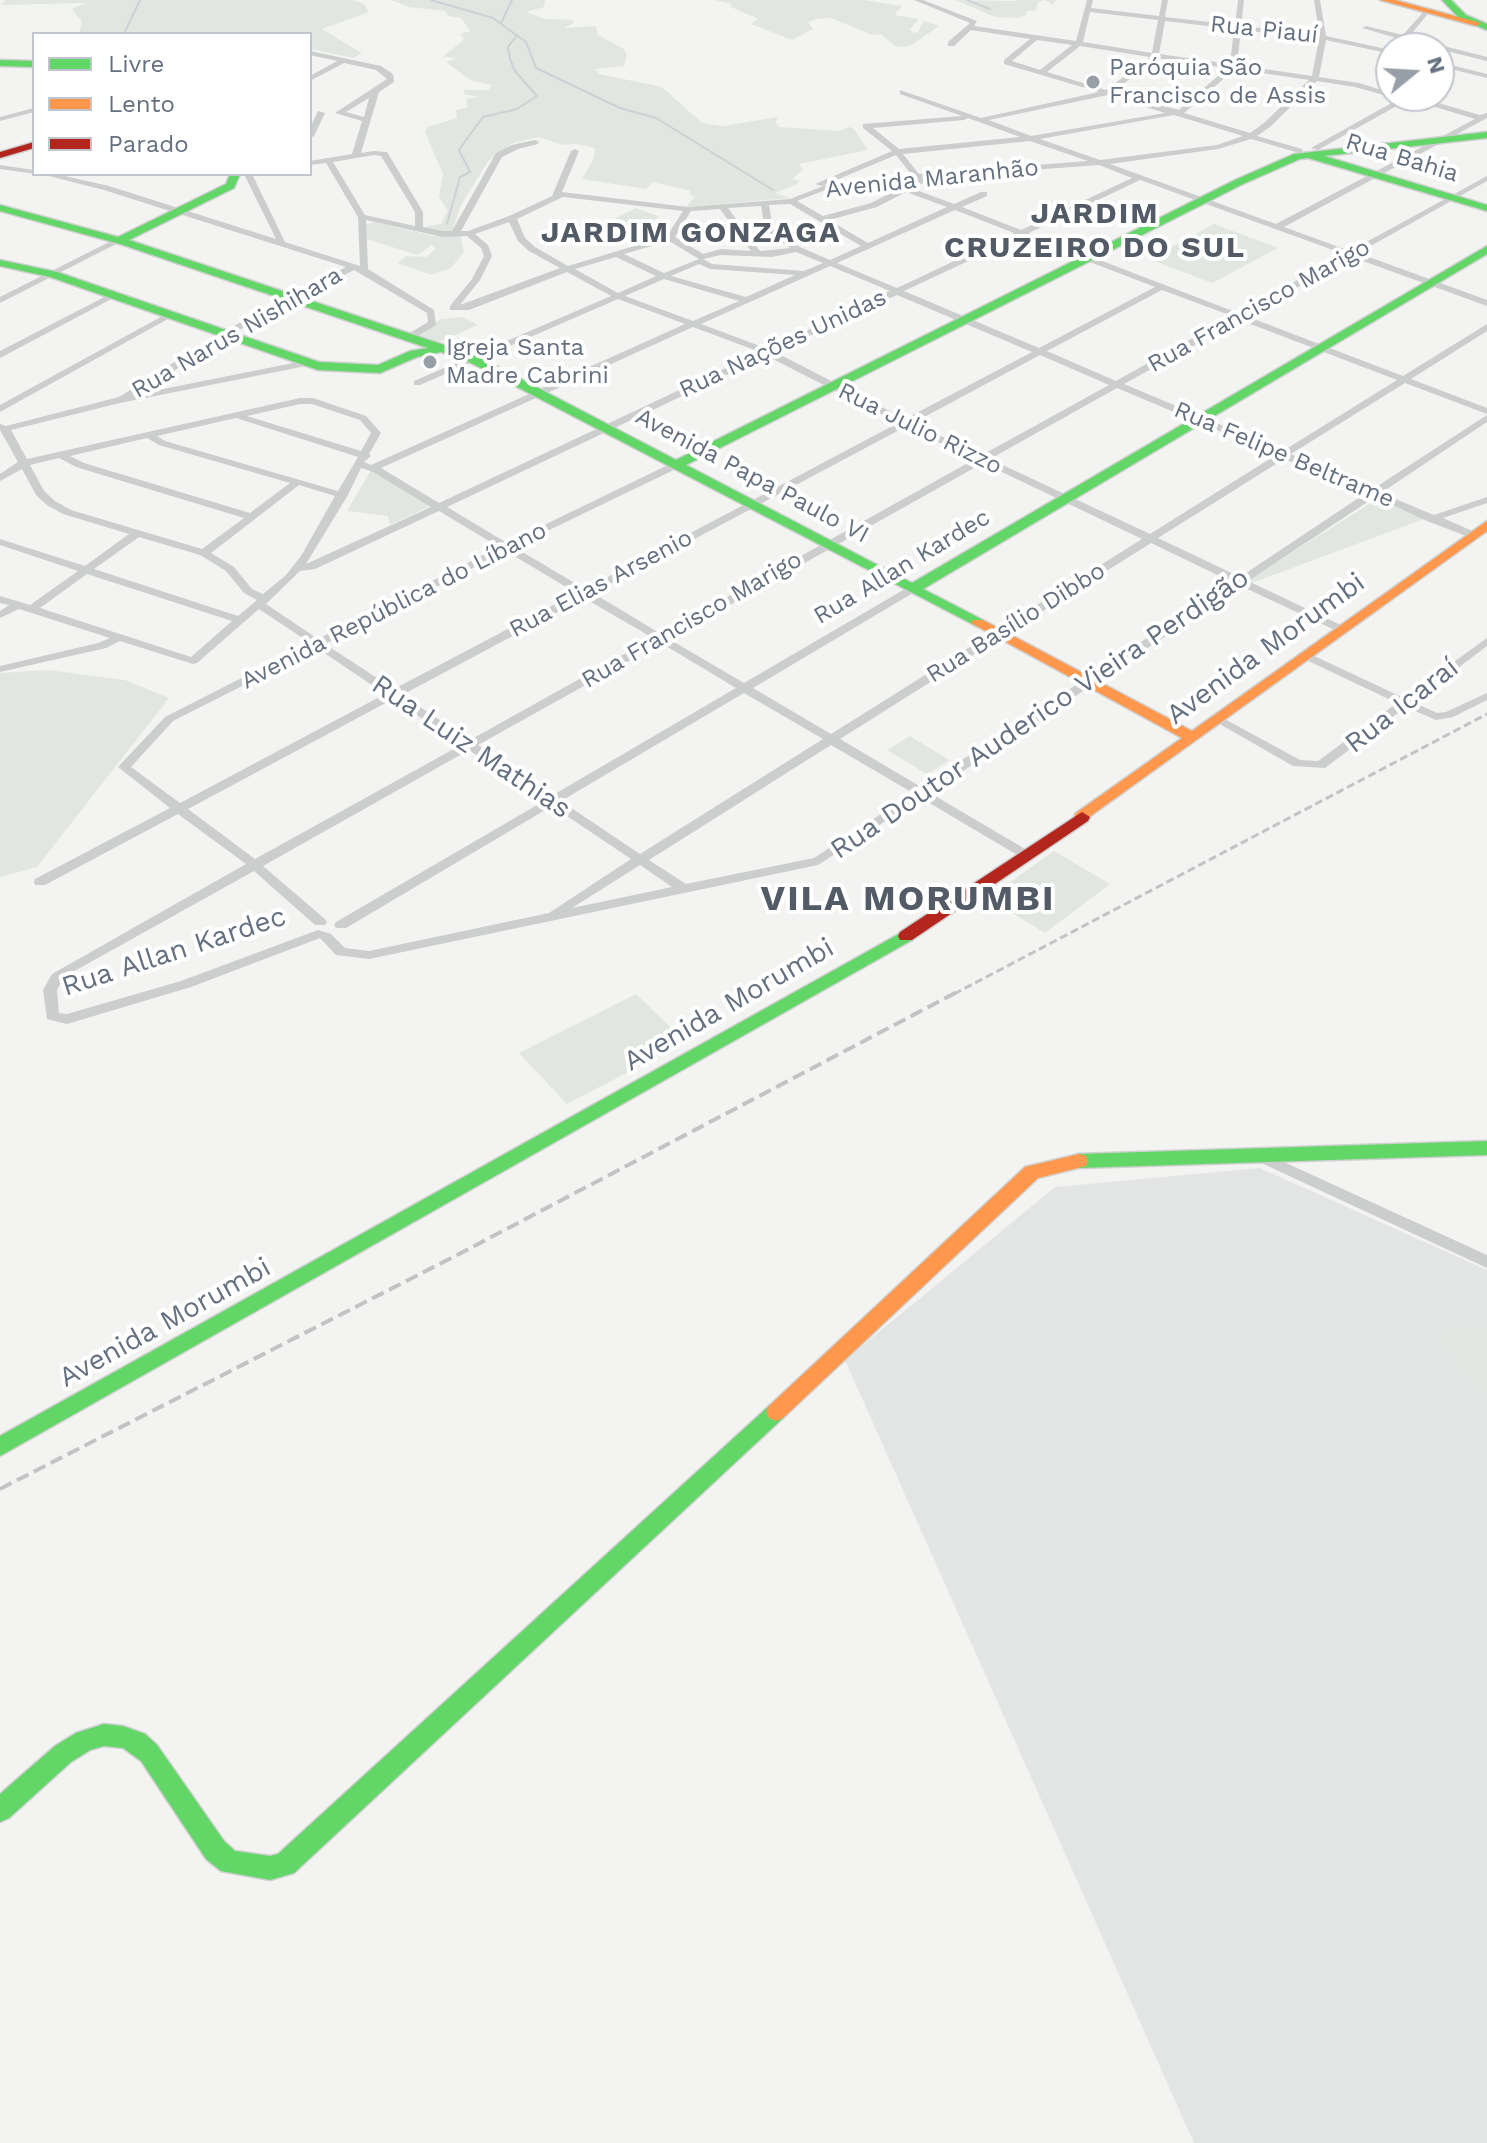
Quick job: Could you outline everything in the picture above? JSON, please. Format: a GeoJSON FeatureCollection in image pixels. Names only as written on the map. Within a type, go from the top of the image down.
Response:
{"type":"FeatureCollection","features":[{"type":"Feature","properties":{"kind":"main road"},"geometry":{"type":"LineString","coordinates":[[1384,0],[1468,17]]}},
{"type":"Feature","properties":{"kind":"main road"},"geometry":{"type":"LineString","coordinates":[[0,63],[32,64]]}},
{"type":"Feature","properties":{"kind":"main road"},"geometry":{"type":"LineString","coordinates":[[678,464],[1262,171],[1315,153],[1445,137],[1485,125]]}},
{"type":"Feature","properties":{"kind":"main road"},"geometry":{"type":"LineString","coordinates":[[0,155],[32,146]]}},
{"type":"Feature","properties":{"kind":"main road","name":"Rua Bahia"},"geometry":{"type":"LineString","coordinates":[[1315,153],[1487,208]]}},
{"type":"Feature","properties":{"kind":"main road"},"geometry":{"type":"LineString","coordinates":[[118,241],[242,176]]}},
{"type":"Feature","properties":{"kind":"main road","name":"Rua Bahia"},"geometry":{"type":"LineString","coordinates":[[1456,196],[1487,202]]}},
{"type":"Feature","properties":{"kind":"main road","name":"Avenida Papa Paulo VI"},"geometry":{"type":"LineString","coordinates":[[0,208],[118,241],[291,298],[411,346],[445,349],[473,359],[754,503],[1192,737]]}},
{"type":"Feature","properties":{"kind":"main road","name":"Rua Allan Kardec"},"geometry":{"type":"LineString","coordinates":[[914,588],[1487,249]]}},
{"type":"Feature","properties":{"kind":"main road"},"geometry":{"type":"LineString","coordinates":[[0,263],[53,274],[308,363],[370,370],[391,366],[411,346]]}},
{"type":"Feature","properties":{"kind":"main road","name":"Avenida Morumbi"},"geometry":{"type":"LineString","coordinates":[[0,1447],[906,937],[1028,856],[1480,530]]}},
{"type":"Feature","properties":{"kind":"main road"},"geometry":{"type":"LineString","coordinates":[[0,1810],[63,1754],[84,1741],[104,1735],[123,1737],[137,1742],[149,1753],[215,1850],[230,1862],[270,1868],[285,1864],[610,1568],[1032,1172],[1075,1161],[1487,1148]]}},
{"type":"Feature","properties":{"kind":"street"},"geometry":{"type":"LineString","coordinates":[[917,0],[972,20],[975,25],[951,44]]}},
{"type":"Feature","properties":{"kind":"street"},"geometry":{"type":"LineString","coordinates":[[1041,73],[1079,43],[1090,0]]}},
{"type":"Feature","properties":{"kind":"street"},"geometry":{"type":"LineString","coordinates":[[936,198],[897,152],[866,126],[976,119],[1107,93],[1155,56],[1165,0]]}},
{"type":"Feature","properties":{"kind":"street"},"geometry":{"type":"LineString","coordinates":[[812,192],[824,179],[897,152],[1032,138],[1177,113],[1233,67],[1241,0]]}},
{"type":"Feature","properties":{"kind":"street"},"geometry":{"type":"LineString","coordinates":[[1315,79],[1323,37],[1317,0]]}},
{"type":"Feature","properties":{"kind":"street","name":"Rua Piauí"},"geometry":{"type":"LineString","coordinates":[[1088,10],[1323,37],[1375,48]]}},
{"type":"Feature","properties":{"kind":"street"},"geometry":{"type":"LineString","coordinates":[[1410,32],[1427,11]]}},
{"type":"Feature","properties":{"kind":"street"},"geometry":{"type":"LineString","coordinates":[[972,28],[1375,91]]}},
{"type":"Feature","properties":{"kind":"street"},"geometry":{"type":"LineString","coordinates":[[1366,28],[1382,32]]}},
{"type":"Feature","properties":{"kind":"street","name":"Rua Bahia"},"geometry":{"type":"LineString","coordinates":[[1036,37],[1008,59],[1008,63],[1315,153]]}},
{"type":"Feature","properties":{"kind":"street"},"geometry":{"type":"LineString","coordinates":[[1455,51],[1487,59]]}},
{"type":"Feature","properties":{"kind":"street"},"geometry":{"type":"LineString","coordinates":[[312,53],[378,68],[390,76],[391,80],[375,92],[339,113],[368,120]]}},
{"type":"Feature","properties":{"kind":"street"},"geometry":{"type":"LineString","coordinates":[[312,78],[344,60]]}},
{"type":"Feature","properties":{"kind":"street"},"geometry":{"type":"LineString","coordinates":[[1455,68],[1487,76]]}},
{"type":"Feature","properties":{"kind":"street","name":"Avenida Maranhão"},"geometry":{"type":"LineString","coordinates":[[556,195],[688,209],[723,207],[791,201],[812,192],[881,179],[1190,153],[1251,136],[1283,114],[1315,79]]}},
{"type":"Feature","properties":{"kind":"street"},"geometry":{"type":"LineString","coordinates":[[356,155],[375,92]]}},
{"type":"Feature","properties":{"kind":"street"},"geometry":{"type":"LineString","coordinates":[[903,92],[1487,303]]}},
{"type":"Feature","properties":{"kind":"street"},"geometry":{"type":"LineString","coordinates":[[0,119],[32,111]]}},
{"type":"Feature","properties":{"kind":"street"},"geometry":{"type":"LineString","coordinates":[[1315,153],[1378,112]]}},
{"type":"Feature","properties":{"kind":"street"},"geometry":{"type":"LineString","coordinates":[[1448,112],[1485,125]]}},
{"type":"Feature","properties":{"kind":"street"},"geometry":{"type":"LineString","coordinates":[[312,132],[321,113]]}},
{"type":"Feature","properties":{"kind":"street"},"geometry":{"type":"LineString","coordinates":[[1277,227],[1445,137]]}},
{"type":"Feature","properties":{"kind":"street"},"geometry":{"type":"LineString","coordinates":[[455,234],[483,181],[504,151],[535,142]]}},
{"type":"Feature","properties":{"kind":"street"},"geometry":{"type":"LineString","coordinates":[[362,217],[419,230],[469,233],[512,218],[556,195],[575,151]]}},
{"type":"Feature","properties":{"kind":"street"},"geometry":{"type":"LineString","coordinates":[[312,163],[384,154],[419,212],[419,230]]}},
{"type":"Feature","properties":{"kind":"street"},"geometry":{"type":"LineString","coordinates":[[328,160],[362,217],[359,268]]}},
{"type":"Feature","properties":{"kind":"street"},"geometry":{"type":"LineString","coordinates":[[0,167],[32,172]]}},
{"type":"Feature","properties":{"kind":"street"},"geometry":{"type":"LineString","coordinates":[[52,176],[179,210],[359,268],[431,312],[433,323],[411,346]]}},
{"type":"Feature","properties":{"kind":"street"},"geometry":{"type":"LineString","coordinates":[[242,176],[281,241]]}},
{"type":"Feature","properties":{"kind":"street","name":"Rua Nações Unidas"},"geometry":{"type":"LineString","coordinates":[[297,568],[311,567],[1138,178]]}},
{"type":"Feature","properties":{"kind":"street","name":"Rua Francisco Marigo"},"geometry":{"type":"LineString","coordinates":[[66,970],[473,745],[828,543],[985,461],[1487,178]]}},
{"type":"Feature","properties":{"kind":"street"},"geometry":{"type":"LineString","coordinates":[[881,179],[1487,411]]}},
{"type":"Feature","properties":{"kind":"street"},"geometry":{"type":"LineString","coordinates":[[823,219],[874,205],[905,189]]}},
{"type":"Feature","properties":{"kind":"street"},"geometry":{"type":"LineString","coordinates":[[366,463],[539,392],[984,194]]}},
{"type":"Feature","properties":{"kind":"street"},"geometry":{"type":"LineString","coordinates":[[791,201],[867,246]]}},
{"type":"Feature","properties":{"kind":"street"},"geometry":{"type":"LineString","coordinates":[[765,203],[769,230],[797,249]]}},
{"type":"Feature","properties":{"kind":"street"},"geometry":{"type":"LineString","coordinates":[[723,207],[757,253]]}},
{"type":"Feature","properties":{"kind":"street"},"geometry":{"type":"LineString","coordinates":[[469,233],[485,247],[488,256],[476,280],[453,308],[466,308],[569,270],[670,238],[688,209]]}},
{"type":"Feature","properties":{"kind":"street","name":"Rua Julio Rizzo"},"geometry":{"type":"LineString","coordinates":[[512,218],[525,244],[617,296],[765,351],[905,423],[1341,629]]}},
{"type":"Feature","properties":{"kind":"street"},"geometry":{"type":"LineString","coordinates":[[670,238],[710,266],[803,273]]}},
{"type":"Feature","properties":{"kind":"street"},"geometry":{"type":"LineString","coordinates":[[0,300],[118,241]]}},
{"type":"Feature","properties":{"kind":"street"},"geometry":{"type":"LineString","coordinates":[[417,383],[700,259],[721,252],[757,253],[797,249]]}},
{"type":"Feature","properties":{"kind":"street","name":"Rua Felipe Beltrame"},"geometry":{"type":"LineString","coordinates":[[797,249],[1431,519],[1480,530]]}},
{"type":"Feature","properties":{"kind":"street"},"geometry":{"type":"LineString","coordinates":[[616,254],[662,276],[743,299]]}},
{"type":"Feature","properties":{"kind":"street","name":"Rua Narus Nishihara"},"geometry":{"type":"LineString","coordinates":[[120,400],[225,334],[291,298],[359,268]]}},
{"type":"Feature","properties":{"kind":"street","name":"Rua Elias Arsenio"},"geometry":{"type":"LineString","coordinates":[[40,882],[1163,286]]}},
{"type":"Feature","properties":{"kind":"street"},"geometry":{"type":"LineString","coordinates":[[0,355],[115,295]]}},
{"type":"Feature","properties":{"kind":"street"},"geometry":{"type":"LineString","coordinates":[[0,409],[171,315]]}},
{"type":"Feature","properties":{"kind":"street","name":"Rua Basílio Dibbo"},"geometry":{"type":"LineString","coordinates":[[545,920],[1487,327]]}},
{"type":"Feature","properties":{"kind":"street"},"geometry":{"type":"LineString","coordinates":[[264,372],[280,365],[281,354]]}},
{"type":"Feature","properties":{"kind":"street"},"geometry":{"type":"LineString","coordinates":[[3,428],[120,400],[308,363]]}},
{"type":"Feature","properties":{"kind":"street"},"geometry":{"type":"LineString","coordinates":[[0,478],[24,463],[235,415],[313,401],[369,421],[376,436],[366,463],[297,568],[193,661],[0,599]]}},
{"type":"Feature","properties":{"kind":"street"},"geometry":{"type":"LineString","coordinates":[[235,415],[246,422],[366,463],[504,548],[747,688],[1028,856]]}},
{"type":"Feature","properties":{"kind":"street","name":"Rua Doutor Auderico Vieira Perdigão"},"geometry":{"type":"LineString","coordinates":[[124,767],[255,865],[341,952],[361,956],[818,861],[1487,418]]}},
{"type":"Feature","properties":{"kind":"street","name":"Rua Luiz Mathias"},"geometry":{"type":"LineString","coordinates":[[3,428],[40,493],[51,503],[67,512],[204,553],[230,569],[248,591],[320,645],[684,889]]}},
{"type":"Feature","properties":{"kind":"street"},"geometry":{"type":"LineString","coordinates":[[149,435],[162,443],[343,495]]}},
{"type":"Feature","properties":{"kind":"street"},"geometry":{"type":"LineString","coordinates":[[61,455],[80,465],[252,517]]}},
{"type":"Feature","properties":{"kind":"street","name":"Avenida República do Líbano"},"geometry":{"type":"LineString","coordinates":[[124,767],[169,719],[320,645],[504,548],[678,464]]}},
{"type":"Feature","properties":{"kind":"street"},"geometry":{"type":"LineString","coordinates":[[204,553],[297,482]]}},
{"type":"Feature","properties":{"kind":"street"},"geometry":{"type":"LineString","coordinates":[[1431,519],[1487,500]]}},
{"type":"Feature","properties":{"kind":"street"},"geometry":{"type":"LineString","coordinates":[[32,609],[137,533]]}},
{"type":"Feature","properties":{"kind":"street"},"geometry":{"type":"LineString","coordinates":[[0,542],[240,620]]}},
{"type":"Feature","properties":{"kind":"street","name":"Rua Allan Kardec"},"geometry":{"type":"LineString","coordinates":[[66,970],[57,977],[50,990],[52,1016],[61,1020],[204,978],[321,931],[340,932],[341,925],[914,588]]}},
{"type":"Feature","properties":{"kind":"street"},"geometry":{"type":"LineString","coordinates":[[0,615],[18,605]]}},
{"type":"Feature","properties":{"kind":"street"},"geometry":{"type":"LineString","coordinates":[[0,669],[102,646],[120,637]]}},
{"type":"Feature","properties":{"kind":"street","name":"Rua Icaraí"},"geometry":{"type":"LineString","coordinates":[[1217,719],[1297,763],[1314,767],[1329,762],[1487,641]]}},
{"type":"Feature","properties":{"kind":"street"},"geometry":{"type":"LineString","coordinates":[[1304,655],[1405,703],[1443,717],[1487,696]]}},
{"type":"Feature","properties":{"kind":"street"},"geometry":{"type":"LineString","coordinates":[[1262,1157],[1487,1262]]}},
{"type":"Feature","properties":{"kind":"shaded area"},"geometry":{"type":"Polygon","coordinates":[[[6,0],[353,0],[364,4],[369,12],[322,29],[362,53],[353,58],[312,49],[312,32],[80,32],[82,22],[72,9],[86,3],[0,5],[6,0]]]}},
{"type":"Feature","properties":{"kind":"shaded area"},"geometry":{"type":"Polygon","coordinates":[[[391,0],[545,0],[544,7],[526,12],[545,19],[573,20],[564,28],[596,26],[598,35],[624,49],[627,55],[624,66],[595,69],[599,74],[662,87],[702,123],[722,126],[778,117],[775,122],[779,127],[839,131],[849,127],[854,129],[868,150],[799,164],[803,170],[792,179],[799,181],[797,184],[775,193],[791,198],[686,207],[695,197],[689,194],[691,191],[653,182],[646,189],[582,179],[594,158],[595,148],[563,145],[538,137],[513,143],[489,160],[461,205],[452,232],[460,234],[464,252],[451,268],[431,275],[397,263],[406,256],[426,257],[436,248],[432,245],[417,255],[367,239],[364,225],[375,222],[438,237],[424,227],[441,224],[448,211],[439,197],[443,174],[425,132],[427,127],[457,118],[456,110],[468,107],[466,99],[479,97],[464,94],[464,90],[489,90],[491,85],[470,80],[446,62],[456,58],[442,57],[464,40],[460,34],[470,31],[461,18],[448,16],[445,11],[409,7],[391,0]]]}},
{"type":"Feature","properties":{"kind":"shaded area"},"geometry":{"type":"Polygon","coordinates":[[[714,0],[864,0],[902,6],[895,15],[919,19],[910,29],[913,33],[918,32],[924,21],[939,26],[912,45],[902,47],[895,46],[881,34],[872,35],[831,18],[817,19],[808,22],[813,29],[792,40],[751,24],[758,19],[731,7],[732,4],[714,0]]]}},
{"type":"Feature","properties":{"kind":"shaded area"},"geometry":{"type":"Polygon","coordinates":[[[955,0],[1045,0],[1038,2],[1036,11],[1027,11],[1025,16],[1017,18],[995,17],[955,0]]]}},
{"type":"Feature","properties":{"kind":"shaded area"},"geometry":{"type":"Polygon","coordinates":[[[636,208],[660,217],[625,234],[601,225],[636,208]]]}},
{"type":"Feature","properties":{"kind":"shaded area"},"geometry":{"type":"Polygon","coordinates":[[[1214,224],[1278,248],[1212,283],[1149,259],[1214,224]]]}},
{"type":"Feature","properties":{"kind":"shaded area"},"geometry":{"type":"Polygon","coordinates":[[[463,317],[478,325],[439,342],[417,334],[441,319],[463,317]]]}},
{"type":"Feature","properties":{"kind":"shaded area"},"geometry":{"type":"Polygon","coordinates":[[[371,470],[432,505],[390,525],[388,516],[347,511],[371,470]]]}},
{"type":"Feature","properties":{"kind":"shaded area"},"geometry":{"type":"Polygon","coordinates":[[[1374,501],[1382,501],[1424,519],[1252,583],[1250,579],[1374,501]]]}},
{"type":"Feature","properties":{"kind":"shaded area"},"geometry":{"type":"Polygon","coordinates":[[[47,670],[125,680],[169,698],[37,867],[0,877],[0,673],[47,670]]]}},
{"type":"Feature","properties":{"kind":"shaded area"},"geometry":{"type":"Polygon","coordinates":[[[910,736],[950,760],[927,774],[887,750],[910,736]]]}},
{"type":"Feature","properties":{"kind":"shaded area"},"geometry":{"type":"Polygon","coordinates":[[[1054,851],[1110,884],[1045,933],[988,898],[1054,851]]]}},
{"type":"Feature","properties":{"kind":"shaded area"},"geometry":{"type":"Polygon","coordinates":[[[636,994],[686,1042],[567,1104],[519,1053],[636,994]]]}},
{"type":"Feature","properties":{"kind":"shaded area"},"geometry":{"type":"Polygon","coordinates":[[[1260,1168],[1487,1270],[1487,2143],[1194,2143],[845,1360],[1055,1187],[1260,1168]]]}},
{"type":"Feature","properties":{"kind":"shaded area"},"geometry":{"type":"Polygon","coordinates":[[[1476,1325],[1487,1326],[1487,1398],[1437,1335],[1476,1325]]]}},
{"type":"Feature","properties":{"kind":"waterway"},"geometry":{"type":"LineString","coordinates":[[125,32],[140,0]]}},
{"type":"Feature","properties":{"kind":"waterway"},"geometry":{"type":"LineString","coordinates":[[431,0],[493,18],[517,35]]}},
{"type":"Feature","properties":{"kind":"waterway"},"geometry":{"type":"LineString","coordinates":[[501,23],[512,0]]}},
{"type":"Feature","properties":{"kind":"waterway"},"geometry":{"type":"LineString","coordinates":[[967,0],[990,9]]}},
{"type":"Feature","properties":{"kind":"waterway"},"geometry":{"type":"LineString","coordinates":[[447,224],[460,177],[470,172],[459,150],[466,140],[483,117],[517,109],[537,96],[515,71],[510,59],[508,47],[517,35]]}},
{"type":"Feature","properties":{"kind":"waterway"},"geometry":{"type":"LineString","coordinates":[[517,35],[526,42],[536,68],[620,108],[656,118],[773,190]]}},
{"type":"Feature","properties":{"kind":"railway"},"geometry":{"type":"LineString","coordinates":[[954,994],[1487,714]]}},
{"type":"Feature","properties":{"kind":"railway"},"geometry":{"type":"LineString","coordinates":[[0,1489],[461,1253],[957,992]]}},
{"type":"Feature","properties":{"kind":"traffic: fast"},"geometry":{"type":"LineString","coordinates":[[1446,0],[1463,17],[1487,27]]}},
{"type":"Feature","properties":{"kind":"traffic: fast"},"geometry":{"type":"LineString","coordinates":[[0,63],[32,64]]}},
{"type":"Feature","properties":{"kind":"traffic: fast"},"geometry":{"type":"LineString","coordinates":[[678,464],[1239,182],[1298,156],[1487,135]]}},
{"type":"Feature","properties":{"kind":"traffic: fast"},"geometry":{"type":"LineString","coordinates":[[1312,156],[1487,208]]}},
{"type":"Feature","properties":{"kind":"traffic: fast"},"geometry":{"type":"LineString","coordinates":[[118,241],[230,186],[234,176]]}},
{"type":"Feature","properties":{"kind":"traffic: fast"},"geometry":{"type":"LineString","coordinates":[[0,208],[124,242],[473,359],[978,623]]}},
{"type":"Feature","properties":{"kind":"traffic: fast"},"geometry":{"type":"LineString","coordinates":[[914,588],[1487,249]]}},
{"type":"Feature","properties":{"kind":"traffic: fast"},"geometry":{"type":"LineString","coordinates":[[0,263],[53,274],[318,366],[380,369],[414,354],[437,350]]}},
{"type":"Feature","properties":{"kind":"traffic: fast"},"geometry":{"type":"LineString","coordinates":[[0,1447],[906,936]]}},
{"type":"Feature","properties":{"kind":"traffic: fast"},"geometry":{"type":"LineString","coordinates":[[1079,1161],[1487,1148]]}},
{"type":"Feature","properties":{"kind":"traffic: fast"},"geometry":{"type":"LineString","coordinates":[[0,1810],[63,1754],[84,1741],[104,1735],[123,1737],[137,1742],[149,1753],[215,1850],[230,1862],[270,1868],[285,1864],[776,1412]]}},
{"type":"Feature","properties":{"kind":"traffic: slow"},"geometry":{"type":"LineString","coordinates":[[1384,0],[1476,23]]}},
{"type":"Feature","properties":{"kind":"traffic: slow"},"geometry":{"type":"LineString","coordinates":[[1082,817],[1487,525]]}},
{"type":"Feature","properties":{"kind":"traffic: slow"},"geometry":{"type":"LineString","coordinates":[[978,623],[1192,737]]}},
{"type":"Feature","properties":{"kind":"traffic: slow"},"geometry":{"type":"LineString","coordinates":[[776,1412],[1032,1172],[1079,1161]]}},
{"type":"Feature","properties":{"kind":"traffic: jam"},"geometry":{"type":"LineString","coordinates":[[0,155],[32,146]]}},
{"type":"Feature","properties":{"kind":"traffic: jam"},"geometry":{"type":"LineString","coordinates":[[906,936],[1082,817]]}},
{"type":"Feature","properties":{"kind":"place","name":"Paróquia São Francisco de Assis"},"geometry":{"type":"Point","coordinates":[1093,82]}},
{"type":"Feature","properties":{"kind":"place","name":"Igreja Santa Madre Cabrini"},"geometry":{"type":"Point","coordinates":[430,362]}},
{"type":"Feature","properties":{"kind":"district","name":"JARDIM CRUZEIRO DO SUL"},"geometry":{"type":"Point","coordinates":[1095,231]}},
{"type":"Feature","properties":{"kind":"district","name":"JARDIM GONZAGA"},"geometry":{"type":"Point","coordinates":[691,233]}},
{"type":"Feature","properties":{"kind":"district","name":"VILA MORUMBI"},"geometry":{"type":"Point","coordinates":[908,899]}}]}
